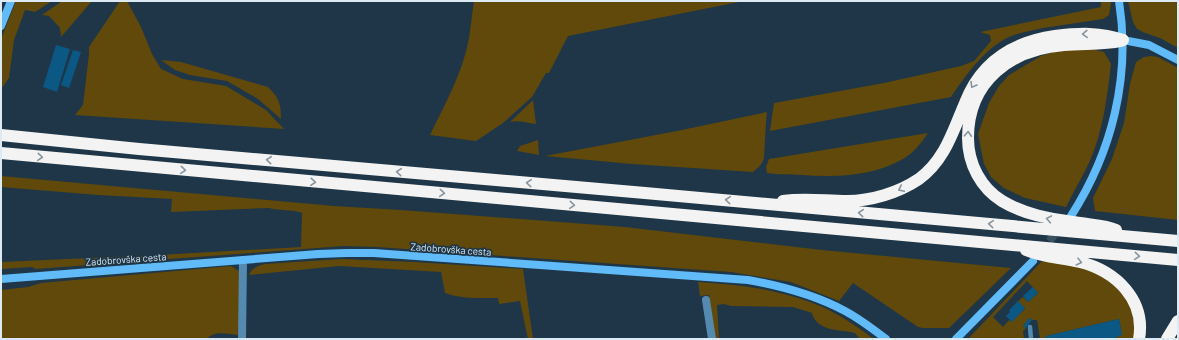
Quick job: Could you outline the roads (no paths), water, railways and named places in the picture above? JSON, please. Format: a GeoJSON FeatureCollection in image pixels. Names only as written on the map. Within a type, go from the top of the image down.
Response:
{"type":"FeatureCollection","features":[{"type":"Feature","properties":{"kind":"highway"},"geometry":{"type":"LineString","coordinates":[[767,204],[800,198],[835,201],[858,200],[882,196],[902,188],[919,179],[942,155],[953,134],[970,90],[983,71],[1002,54],[1021,44],[1040,38],[1062,35],[1101,34],[1123,40]]}},
{"type":"Feature","properties":{"kind":"highway"},"geometry":{"type":"LineString","coordinates":[[1123,40],[1108,43],[1074,44],[1048,47],[1023,54],[1008,62],[990,78],[978,96],[970,118],[968,141],[969,152],[976,172],[987,189],[1003,201],[1024,212],[1047,219],[1112,228],[1127,237]]}},
{"type":"Feature","properties":{"kind":"highway"},"geometry":{"type":"LineString","coordinates":[[1,135],[139,149],[767,204],[1178,242]]}},
{"type":"Feature","properties":{"kind":"highway"},"geometry":{"type":"LineString","coordinates":[[1,153],[1178,260]]}},
{"type":"Feature","properties":{"kind":"highway"},"geometry":{"type":"LineString","coordinates":[[1014,245],[1039,256],[1080,262],[1100,269],[1113,276],[1128,291],[1137,308],[1140,319],[1139,339]]}},
{"type":"Feature","properties":{"kind":"highway"},"geometry":{"type":"LineString","coordinates":[[1167,339],[1178,321]]}},
{"type":"Feature","properties":{"kind":"main road"},"geometry":{"type":"LineString","coordinates":[[1,26],[11,1]]}},
{"type":"Feature","properties":{"kind":"main road"},"geometry":{"type":"LineString","coordinates":[[1070,216],[1095,172],[1111,129],[1119,92],[1123,40],[1120,1]]}},
{"type":"Feature","properties":{"kind":"main road"},"geometry":{"type":"LineString","coordinates":[[1123,40],[1149,45],[1178,60]]}},
{"type":"Feature","properties":{"kind":"main road","name":"Zadobrovška cesta"},"geometry":{"type":"LineString","coordinates":[[1,279],[243,260],[348,253],[374,253],[748,280],[794,290],[819,299],[846,311],[886,339]]}},
{"type":"Feature","properties":{"kind":"main road"},"geometry":{"type":"LineString","coordinates":[[956,339],[1033,261]]}},
{"type":"Feature","properties":{"kind":"street"},"geometry":{"type":"LineString","coordinates":[[242,339],[243,260]]}},
{"type":"Feature","properties":{"kind":"street"},"geometry":{"type":"LineString","coordinates":[[706,300],[712,339]]}},
{"type":"Feature","properties":{"kind":"lane"},"geometry":{"type":"LineString","coordinates":[[1030,327],[1031,339]]}},
{"type":"Feature","properties":{"kind":"tunnel"},"geometry":{"type":"LineString","coordinates":[[1041,250],[1060,229]]}}]}
